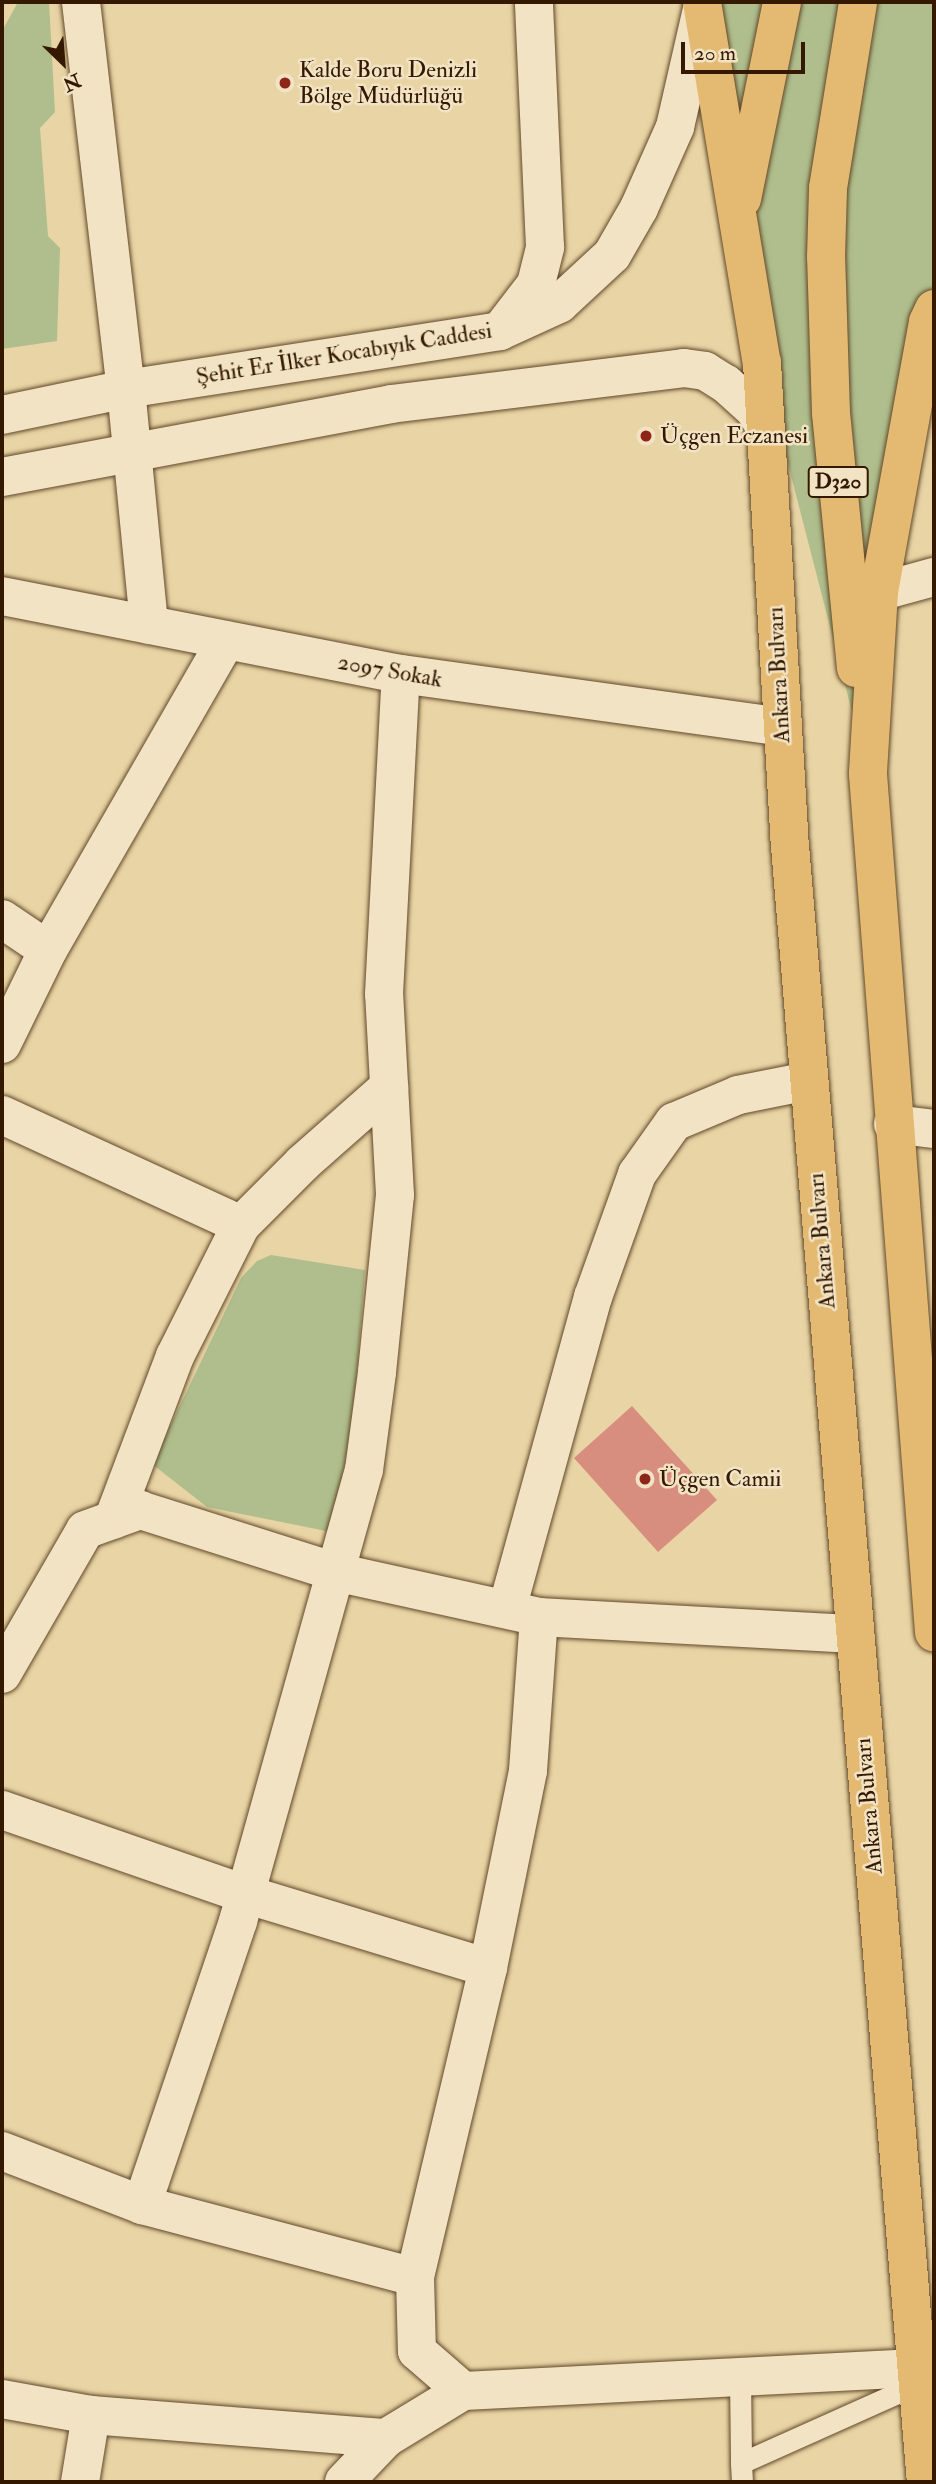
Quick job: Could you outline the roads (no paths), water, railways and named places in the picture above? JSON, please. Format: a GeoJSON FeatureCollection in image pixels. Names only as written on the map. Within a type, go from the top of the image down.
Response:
{"type":"FeatureCollection","features":[{"type":"Feature","properties":{"kind":"main road"},"geometry":{"type":"LineString","coordinates":[[738,222],[782,2]]}},
{"type":"Feature","properties":{"kind":"main road","name":"D320"},"geometry":{"type":"LineString","coordinates":[[858,2],[828,188],[826,257],[831,413],[868,774]]}},
{"type":"Feature","properties":{"kind":"main road","name":"Ankara Bulvarı"},"geometry":{"type":"LineString","coordinates":[[702,6],[762,363],[782,727],[808,1081],[926,2482]]}},
{"type":"Feature","properties":{"kind":"main road"},"geometry":{"type":"LineString","coordinates":[[934,309],[928,322],[879,592],[868,774],[892,1124],[934,1632]]}},
{"type":"Feature","properties":{"kind":"street"},"geometry":{"type":"LineString","coordinates":[[81,2],[126,389],[149,625]]}},
{"type":"Feature","properties":{"kind":"street"},"geometry":{"type":"LineString","coordinates":[[500,331],[536,284],[545,247],[534,2]]}},
{"type":"Feature","properties":{"kind":"street","name":"Şehit Er İlker Kocabıyık Caddesi"},"geometry":{"type":"LineString","coordinates":[[2,415],[126,389],[500,331],[559,304],[612,255],[639,208],[675,127],[702,6]]}},
{"type":"Feature","properties":{"kind":"street"},"geometry":{"type":"LineString","coordinates":[[2,477],[391,404],[684,368],[705,371],[726,384],[754,409],[765,427]]}},
{"type":"Feature","properties":{"kind":"street"},"geometry":{"type":"LineString","coordinates":[[879,592],[934,577]]}},
{"type":"Feature","properties":{"kind":"street","name":"2097 Sokak"},"geometry":{"type":"LineString","coordinates":[[2,596],[401,674],[782,727]]}},
{"type":"Feature","properties":{"kind":"street"},"geometry":{"type":"LineString","coordinates":[[2,1044],[48,950],[226,641]]}},
{"type":"Feature","properties":{"kind":"street"},"geometry":{"type":"LineString","coordinates":[[142,2205],[245,1894],[363,1470],[377,1371],[395,1195],[384,994],[401,674]]}},
{"type":"Feature","properties":{"kind":"street"},"geometry":{"type":"LineString","coordinates":[[2,919],[48,950]]}},
{"type":"Feature","properties":{"kind":"street"},"geometry":{"type":"LineString","coordinates":[[463,2391],[418,2351],[415,2277],[488,1968],[528,1772],[523,1613],[593,1297],[637,1174],[674,1122],[738,1095],[808,1081]]}},
{"type":"Feature","properties":{"kind":"street"},"geometry":{"type":"LineString","coordinates":[[113,1520],[175,1356],[241,1225],[303,1163],[389,1087]]}},
{"type":"Feature","properties":{"kind":"street"},"geometry":{"type":"LineString","coordinates":[[2,1115],[241,1225]]}},
{"type":"Feature","properties":{"kind":"street"},"geometry":{"type":"LineString","coordinates":[[892,1124],[934,1129]]}},
{"type":"Feature","properties":{"kind":"street"},"geometry":{"type":"LineString","coordinates":[[2,1674],[85,1530],[140,1510],[335,1572],[523,1613],[855,1634]]}},
{"type":"Feature","properties":{"kind":"street"},"geometry":{"type":"LineString","coordinates":[[2,1810],[245,1894],[488,1968]]}},
{"type":"Feature","properties":{"kind":"street"},"geometry":{"type":"LineString","coordinates":[[2,2151],[142,2205],[415,2277]]}},
{"type":"Feature","properties":{"kind":"street"},"geometry":{"type":"LineString","coordinates":[[344,2482],[386,2438],[463,2391],[740,2377],[917,2376]]}},
{"type":"Feature","properties":{"kind":"street"},"geometry":{"type":"LineString","coordinates":[[2,2399],[92,2415],[386,2438]]}},
{"type":"Feature","properties":{"kind":"street"},"geometry":{"type":"LineString","coordinates":[[79,2482],[92,2415]]}},
{"type":"Feature","properties":{"kind":"lane"},"geometry":{"type":"LineString","coordinates":[[740,2377],[742,2473],[917,2376]]}},
{"type":"Feature","properties":{"kind":"place","name":"Kalde Boru Denizli Bölge Müdürlüğü"},"geometry":{"type":"Point","coordinates":[285,83]}},
{"type":"Feature","properties":{"kind":"place","name":"Üçgen Eczanesi"},"geometry":{"type":"Point","coordinates":[646,436]}},
{"type":"Feature","properties":{"kind":"place","name":"Üçgen Camii"},"geometry":{"type":"Point","coordinates":[645,1479]}}]}
